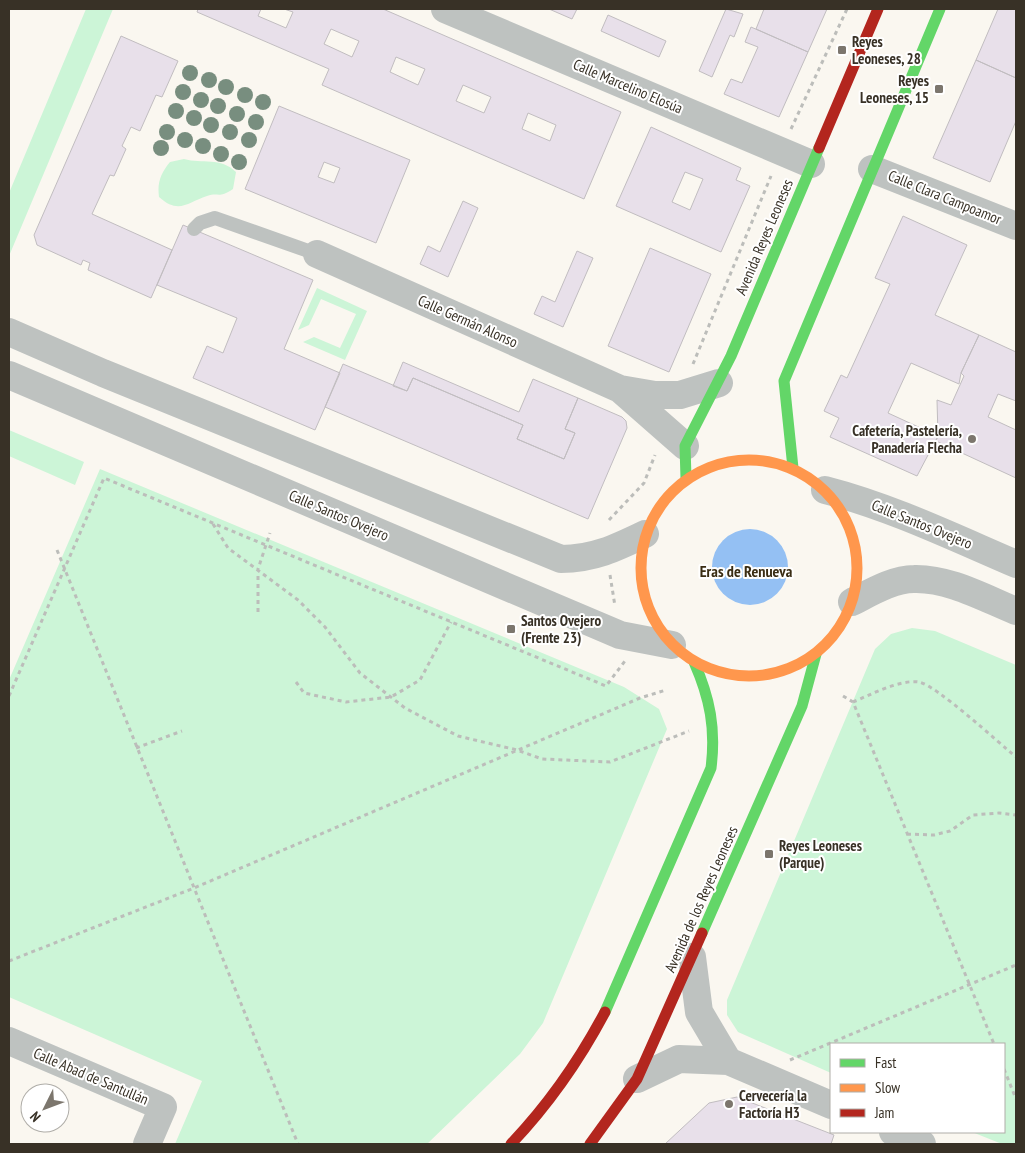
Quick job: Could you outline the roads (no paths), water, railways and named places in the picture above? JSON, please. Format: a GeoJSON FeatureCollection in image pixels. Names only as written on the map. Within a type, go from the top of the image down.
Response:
{"type":"FeatureCollection","features":[{"type":"Feature","properties":{"kind":"main road","name":"Avenida Reyes Leoneses"},"geometry":{"type":"LineString","coordinates":[[675,438],[719,383],[878,9]]}},
{"type":"Feature","properties":{"kind":"main road"},"geometry":{"type":"LineString","coordinates":[[793,468],[784,381],[940,9]]}},
{"type":"Feature","properties":{"kind":"main road"},"geometry":{"type":"LineString","coordinates":[[675,438],[686,478]]}},
{"type":"Feature","properties":{"kind":"main road"},"geometry":{"type":"LineString","coordinates":[[757,459],[793,468],[825,490],[843,514],[854,541],[858,568],[852,602],[838,630],[816,654],[786,670],[752,677],[718,672],[694,662],[672,645],[655,624],[643,596],[640,565],[645,534],[661,503],[686,478],[720,462],[757,459]]}},
{"type":"Feature","properties":{"kind":"main road","name":"Avenida de los Reyes Leoneses"},"geometry":{"type":"LineString","coordinates":[[590,1144],[637,1079],[802,706],[816,654]]}},
{"type":"Feature","properties":{"kind":"main road"},"geometry":{"type":"LineString","coordinates":[[511,1144],[556,1095],[576,1067],[609,1006],[711,768],[716,725],[708,691],[694,662]]}},
{"type":"Feature","properties":{"kind":"street","name":"Calle Marcelino Elosúa"},"geometry":{"type":"LineString","coordinates":[[445,9],[811,164]]}},
{"type":"Feature","properties":{"kind":"street","name":"Calle Clara Campoamor"},"geometry":{"type":"LineString","coordinates":[[872,169],[1016,226]]}},
{"type":"Feature","properties":{"kind":"street","name":"Calle Germán Alonso"},"geometry":{"type":"LineString","coordinates":[[316,254],[620,389],[655,396],[680,396],[719,383]]}},
{"type":"Feature","properties":{"kind":"street"},"geometry":{"type":"LineString","coordinates":[[9,332],[561,559],[582,559],[607,552],[645,534]]}},
{"type":"Feature","properties":{"kind":"street","name":"Calle Santos Ovejero"},"geometry":{"type":"LineString","coordinates":[[9,376],[620,635],[672,645]]}},
{"type":"Feature","properties":{"kind":"street","name":"Calle Germán Alonso"},"geometry":{"type":"LineString","coordinates":[[620,389],[675,438]]}},
{"type":"Feature","properties":{"kind":"street","name":"Calle Santos Ovejero"},"geometry":{"type":"LineString","coordinates":[[825,490],[857,498],[900,514],[1016,564]]}},
{"type":"Feature","properties":{"kind":"street"},"geometry":{"type":"LineString","coordinates":[[852,602],[882,588],[912,579],[954,586],[1016,611]]}},
{"type":"Feature","properties":{"kind":"street"},"geometry":{"type":"LineString","coordinates":[[692,957],[699,1012],[728,1061]]}},
{"type":"Feature","properties":{"kind":"street","name":"Calle Abad de Santullán"},"geometry":{"type":"LineString","coordinates":[[9,1041],[163,1107],[147,1144]]}},
{"type":"Feature","properties":{"kind":"street"},"geometry":{"type":"LineString","coordinates":[[637,1079],[679,1060],[728,1061],[830,1105]]}},
{"type":"Feature","properties":{"kind":"street"},"geometry":{"type":"LineString","coordinates":[[894,1133],[922,1144]]}},
{"type":"Feature","properties":{"kind":"lane"},"geometry":{"type":"LineString","coordinates":[[194,229],[200,223],[215,218],[316,254]]}},
{"type":"Feature","properties":{"kind":"water"},"geometry":{"type":"Polygon","coordinates":[[[743,529],[757,529],[771,535],[782,546],[788,560],[785,582],[777,594],[757,605],[743,605],[729,599],[718,588],[712,574],[712,560],[718,546],[729,535],[743,529]]]}},
{"type":"Feature","properties":{"kind":"place","name":"Reyes Leoneses, 28"},"geometry":{"type":"Point","coordinates":[842,50]}},
{"type":"Feature","properties":{"kind":"place","name":"Reyes Leoneses, 15"},"geometry":{"type":"Point","coordinates":[939,89]}},
{"type":"Feature","properties":{"kind":"place","name":"Cafetería, Pastelería, Panadería Flecha"},"geometry":{"type":"Point","coordinates":[972,439]}},
{"type":"Feature","properties":{"kind":"place","name":"Santos Ovejero (Frente 23)"},"geometry":{"type":"Point","coordinates":[511,629]}},
{"type":"Feature","properties":{"kind":"place","name":"Reyes Leoneses (Parque)"},"geometry":{"type":"Point","coordinates":[769,854]}},
{"type":"Feature","properties":{"kind":"place","name":"Cervecería la Factoría H3"},"geometry":{"type":"Point","coordinates":[729,1104]}},
{"type":"Feature","properties":{"kind":"district","name":"Eras de Renueva"},"geometry":{"type":"Point","coordinates":[746,571]}}]}
